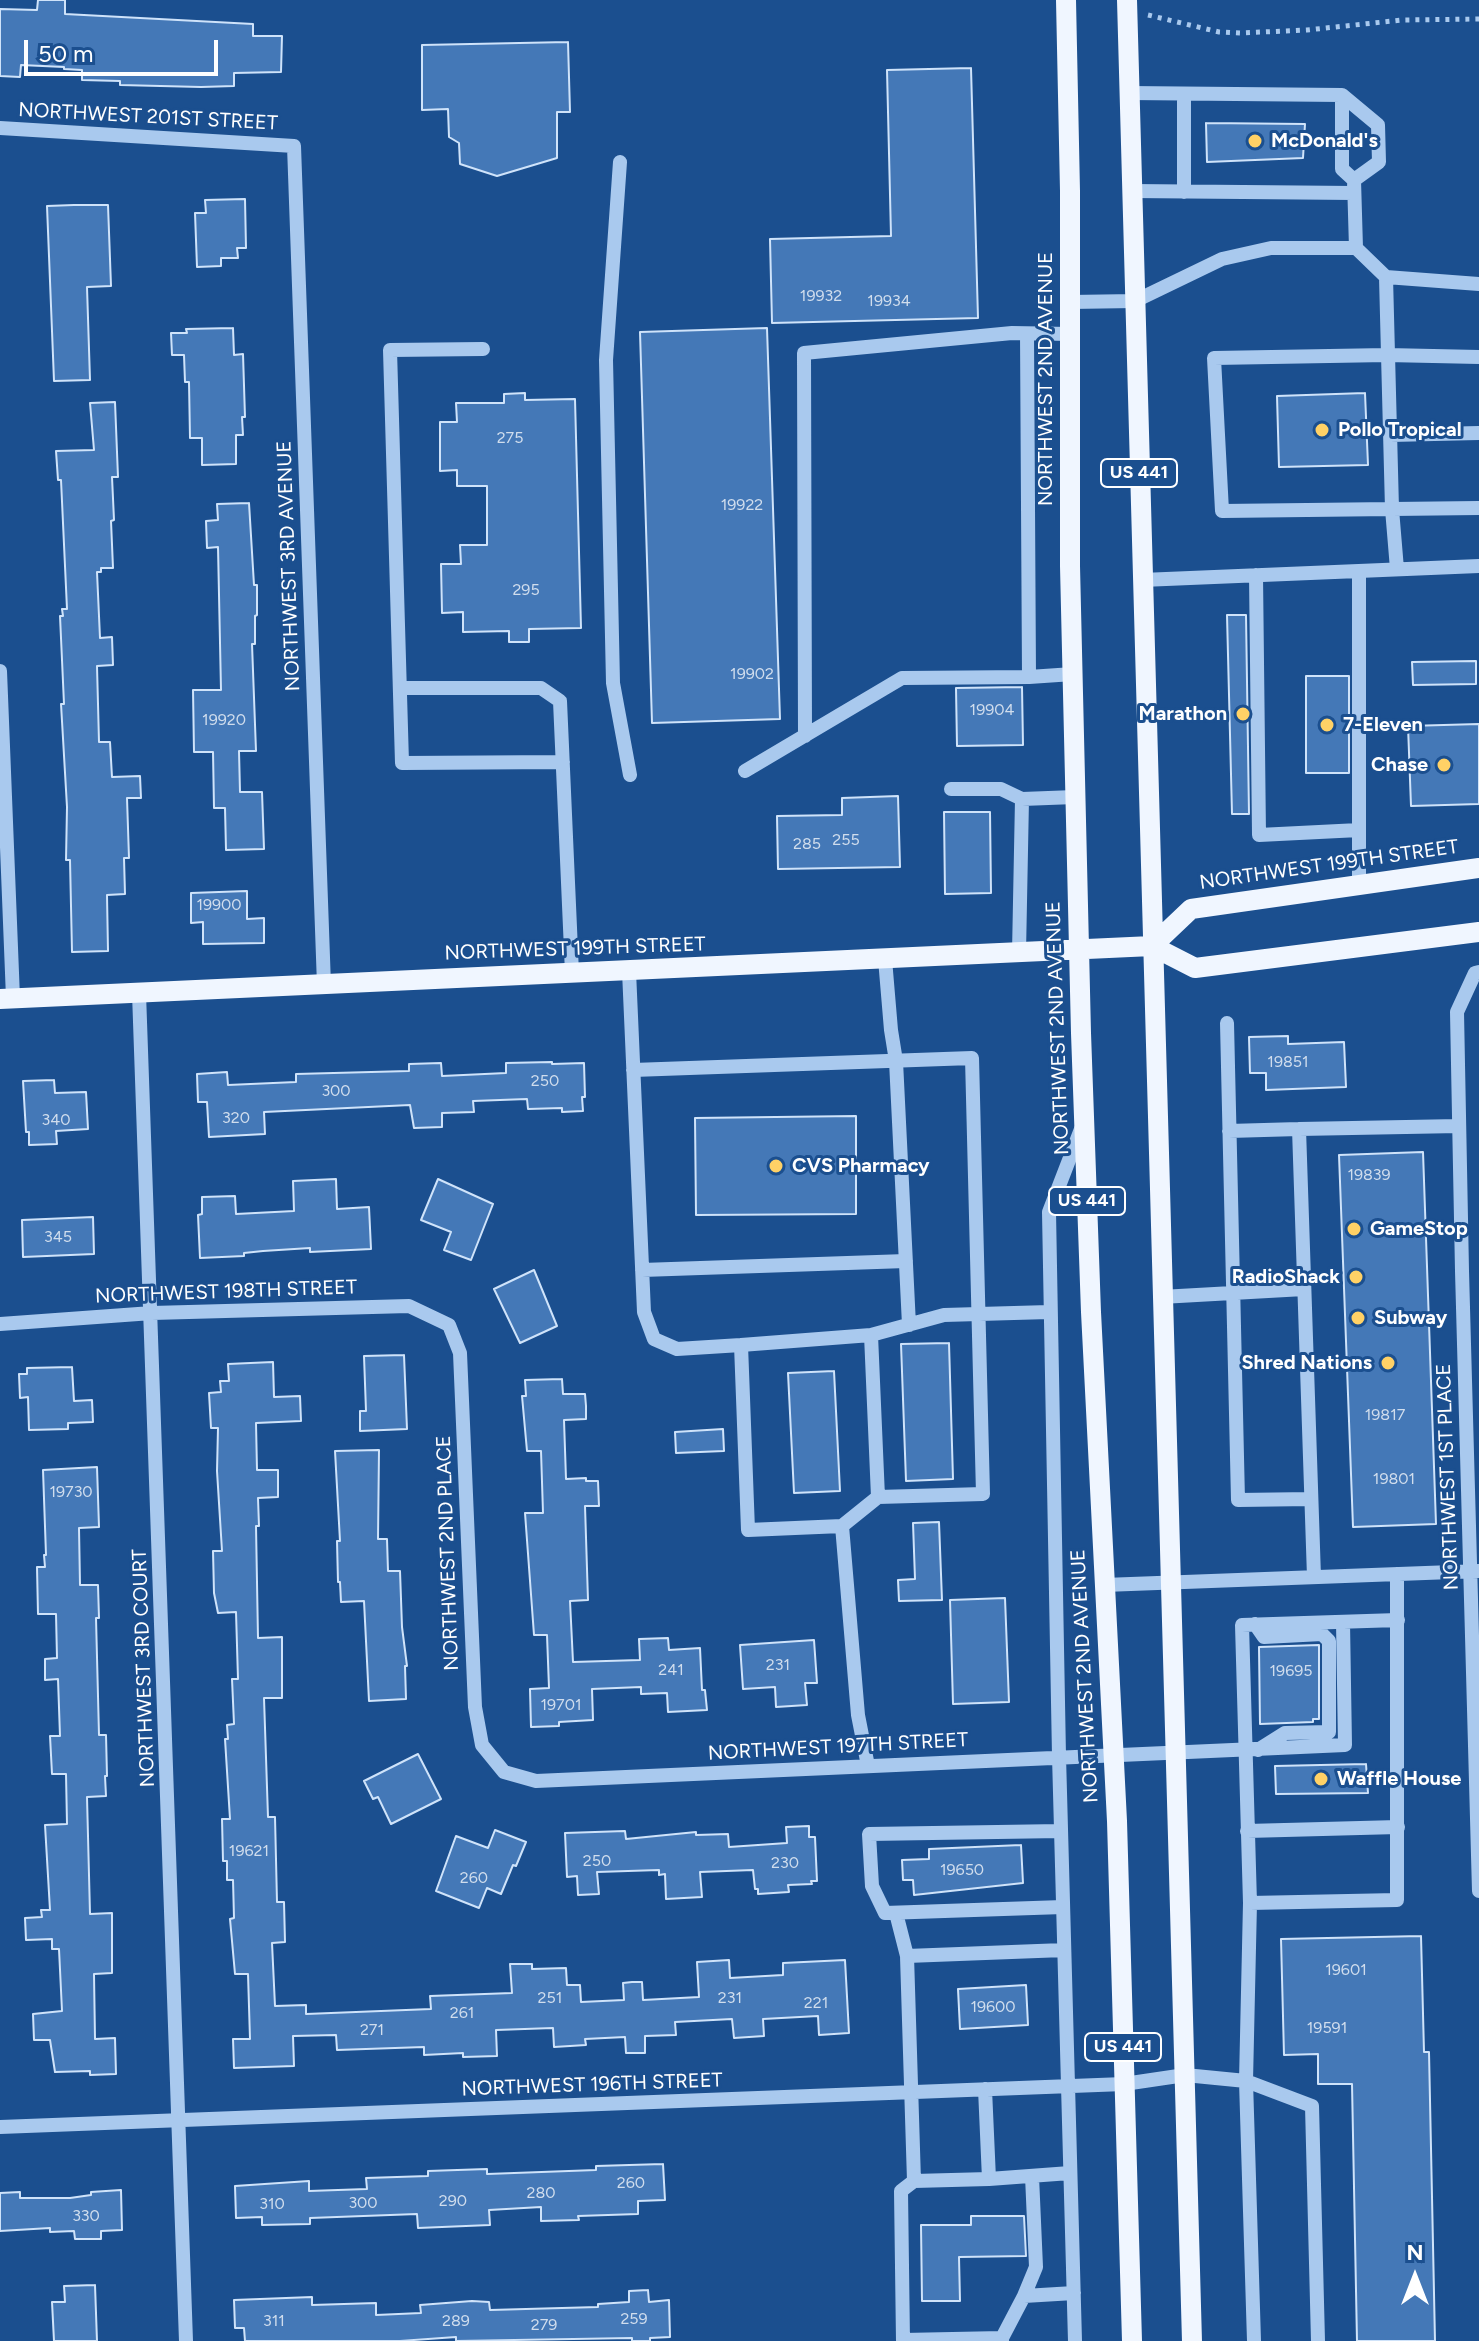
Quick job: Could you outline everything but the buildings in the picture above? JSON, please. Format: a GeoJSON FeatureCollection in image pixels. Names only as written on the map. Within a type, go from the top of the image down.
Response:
{"type":"FeatureCollection","features":[{"type":"Feature","properties":{"kind":"main road","name":"NORTHWEST 2ND AVENUE"},"geometry":{"type":"LineString","coordinates":[[1066,0],[1079,950],[1091,1312],[1113,1754],[1132,2341]]}},
{"type":"Feature","properties":{"kind":"main road","name":"US 441"},"geometry":{"type":"LineString","coordinates":[[1127,7],[1192,2341]]}},
{"type":"Feature","properties":{"kind":"main road","name":"NORTHWEST 199TH STREET"},"geometry":{"type":"LineString","coordinates":[[6,999],[1152,946],[1191,909],[1479,868]]}},
{"type":"Feature","properties":{"kind":"main road"},"geometry":{"type":"LineString","coordinates":[[1152,946],[1195,968],[1479,932]]}},
{"type":"Feature","properties":{"kind":"street"},"geometry":{"type":"LineString","coordinates":[[1129,93],[1342,95],[1378,125],[1379,162],[1354,186],[1132,191]]}},
{"type":"Feature","properties":{"kind":"street"},"geometry":{"type":"LineString","coordinates":[[1184,94],[1184,192]]}},
{"type":"Feature","properties":{"kind":"street"},"geometry":{"type":"LineString","coordinates":[[1342,95],[1342,169],[1354,186],[1356,248]]}},
{"type":"Feature","properties":{"kind":"street","name":"NORTHWEST 201ST STREET"},"geometry":{"type":"LineString","coordinates":[[0,128],[294,146]]}},
{"type":"Feature","properties":{"kind":"street","name":"NORTHWEST 3RD AVENUE"},"geometry":{"type":"LineString","coordinates":[[294,146],[324,985]]}},
{"type":"Feature","properties":{"kind":"street"},"geometry":{"type":"LineString","coordinates":[[620,162],[606,375],[613,683],[630,775]]}},
{"type":"Feature","properties":{"kind":"street"},"geometry":{"type":"LineString","coordinates":[[1070,302],[1135,301],[1222,259],[1271,248],[1356,248],[1386,277],[1479,284]]}},
{"type":"Feature","properties":{"kind":"street"},"geometry":{"type":"LineString","coordinates":[[1386,277],[1392,509],[1397,569]]}},
{"type":"Feature","properties":{"kind":"street"},"geometry":{"type":"LineString","coordinates":[[1027,334],[1029,677]]}},
{"type":"Feature","properties":{"kind":"street"},"geometry":{"type":"LineString","coordinates":[[805,736],[804,353],[1027,334],[1070,334]]}},
{"type":"Feature","properties":{"kind":"street"},"geometry":{"type":"LineString","coordinates":[[483,349],[390,350],[402,763],[563,762]]}},
{"type":"Feature","properties":{"kind":"street"},"geometry":{"type":"LineString","coordinates":[[1479,357],[1214,358],[1222,511],[1479,508]]}},
{"type":"Feature","properties":{"kind":"street"},"geometry":{"type":"LineString","coordinates":[[1390,435],[1479,433]]}},
{"type":"Feature","properties":{"kind":"street"},"geometry":{"type":"LineString","coordinates":[[1142,580],[1479,566]]}},
{"type":"Feature","properties":{"kind":"street"},"geometry":{"type":"LineString","coordinates":[[1359,571],[1359,884]]}},
{"type":"Feature","properties":{"kind":"street"},"geometry":{"type":"LineString","coordinates":[[1256,575],[1259,835],[1359,830]]}},
{"type":"Feature","properties":{"kind":"street"},"geometry":{"type":"LineString","coordinates":[[0,671],[6,999]]}},
{"type":"Feature","properties":{"kind":"street"},"geometry":{"type":"LineString","coordinates":[[745,771],[902,678],[1073,674]]}},
{"type":"Feature","properties":{"kind":"street"},"geometry":{"type":"LineString","coordinates":[[400,688],[541,688],[560,701],[572,973]]}},
{"type":"Feature","properties":{"kind":"street"},"geometry":{"type":"LineString","coordinates":[[951,789],[1001,789],[1022,799],[1075,797]]}},
{"type":"Feature","properties":{"kind":"street"},"geometry":{"type":"LineString","coordinates":[[1019,953],[1022,799]]}},
{"type":"Feature","properties":{"kind":"street"},"geometry":{"type":"LineString","coordinates":[[885,959],[896,1061],[909,1325]]}},
{"type":"Feature","properties":{"kind":"street"},"geometry":{"type":"LineString","coordinates":[[629,971],[644,1312],[654,1339],[677,1349],[741,1345],[871,1335],[944,1315],[1049,1312]]}},
{"type":"Feature","properties":{"kind":"street","name":"NORTHWEST 1ST PLACE"},"geometry":{"type":"LineString","coordinates":[[1479,972],[1475,973],[1457,1012],[1462,1271],[1475,1571],[1479,1891]]}},
{"type":"Feature","properties":{"kind":"street","name":"NORTHWEST 3RD COURT"},"geometry":{"type":"LineString","coordinates":[[139,993],[186,2341]]}},
{"type":"Feature","properties":{"kind":"street"},"geometry":{"type":"LineString","coordinates":[[1227,1023],[1238,1500],[1311,1499]]}},
{"type":"Feature","properties":{"kind":"street"},"geometry":{"type":"LineString","coordinates":[[633,1070],[972,1058],[983,1494],[878,1497],[842,1526],[748,1530],[741,1345]]}},
{"type":"Feature","properties":{"kind":"street"},"geometry":{"type":"LineString","coordinates":[[1075,2341],[1059,1756],[1049,1212],[1085,1117]]}},
{"type":"Feature","properties":{"kind":"street"},"geometry":{"type":"LineString","coordinates":[[1229,1131],[1459,1126]]}},
{"type":"Feature","properties":{"kind":"street"},"geometry":{"type":"LineString","coordinates":[[1299,1129],[1314,1577]]}},
{"type":"Feature","properties":{"kind":"street"},"geometry":{"type":"LineString","coordinates":[[642,1270],[906,1261]]}},
{"type":"Feature","properties":{"kind":"street"},"geometry":{"type":"LineString","coordinates":[[1462,1271],[1479,1272]]}},
{"type":"Feature","properties":{"kind":"street"},"geometry":{"type":"LineString","coordinates":[[1161,1297],[1304,1289]]}},
{"type":"Feature","properties":{"kind":"street","name":"NORTHWEST 198TH STREET"},"geometry":{"type":"LineString","coordinates":[[0,1324],[152,1313],[409,1306],[449,1325]]}},
{"type":"Feature","properties":{"kind":"street","name":"NORTHWEST 2ND PLACE"},"geometry":{"type":"LineString","coordinates":[[449,1325],[460,1353],[475,1707],[482,1745],[504,1772]]}},
{"type":"Feature","properties":{"kind":"street"},"geometry":{"type":"LineString","coordinates":[[871,1335],[878,1497]]}},
{"type":"Feature","properties":{"kind":"street"},"geometry":{"type":"LineString","coordinates":[[842,1526],[858,1715],[868,1766]]}},
{"type":"Feature","properties":{"kind":"street"},"geometry":{"type":"LineString","coordinates":[[1104,1585],[1475,1571]]}},
{"type":"Feature","properties":{"kind":"street"},"geometry":{"type":"LineString","coordinates":[[1250,1903],[1397,1900],[1397,1574]]}},
{"type":"Feature","properties":{"kind":"street"},"geometry":{"type":"LineString","coordinates":[[1254,2341],[1246,2081],[1250,1903],[1247,1831],[1251,1751],[1242,1625],[1398,1620]]}},
{"type":"Feature","properties":{"kind":"street","name":"NORTHWEST 197TH STREET"},"geometry":{"type":"LineString","coordinates":[[504,1772],[536,1781],[1345,1745],[1343,1622]]}},
{"type":"Feature","properties":{"kind":"street"},"geometry":{"type":"LineString","coordinates":[[1251,1751],[1285,1733],[1329,1732],[1329,1641],[1322,1634],[1264,1637],[1255,1624]]}},
{"type":"Feature","properties":{"kind":"street"},"geometry":{"type":"LineString","coordinates":[[1247,1831],[1398,1827]]}},
{"type":"Feature","properties":{"kind":"street"},"geometry":{"type":"LineString","coordinates":[[1061,1831],[869,1834],[872,1886],[885,1913],[1063,1907]]}},
{"type":"Feature","properties":{"kind":"street"},"geometry":{"type":"LineString","coordinates":[[896,1913],[907,1956],[914,2181]]}},
{"type":"Feature","properties":{"kind":"street"},"geometry":{"type":"LineString","coordinates":[[907,1956],[1064,1950]]}},
{"type":"Feature","properties":{"kind":"street","name":"NORTHWEST 196TH STREET"},"geometry":{"type":"LineString","coordinates":[[0,2127],[1124,2084],[1185,2075],[1246,2081],[1312,2106],[1318,2341]]}},
{"type":"Feature","properties":{"kind":"street"},"geometry":{"type":"LineString","coordinates":[[985,2089],[989,2179]]}},
{"type":"Feature","properties":{"kind":"street"},"geometry":{"type":"LineString","coordinates":[[1032,2176],[1036,2267],[1002,2339],[903,2340],[901,2191],[914,2181],[1070,2173]]}},
{"type":"Feature","properties":{"kind":"street"},"geometry":{"type":"LineString","coordinates":[[1024,2296],[1074,2293]]}},
{"type":"Feature","properties":{"kind":"path"},"geometry":{"type":"LineString","coordinates":[[1127,7],[1219,32],[1240,33],[1320,29],[1402,20],[1479,19]]}},
{"type":"Feature","properties":{"kind":"place","name":"McDonald's"},"geometry":{"type":"Point","coordinates":[1255,141]}},
{"type":"Feature","properties":{"kind":"place","name":"Pollo Tropical"},"geometry":{"type":"Point","coordinates":[1322,430]}},
{"type":"Feature","properties":{"kind":"place","name":"Marathon"},"geometry":{"type":"Point","coordinates":[1243,714]}},
{"type":"Feature","properties":{"kind":"place","name":"7-Eleven"},"geometry":{"type":"Point","coordinates":[1327,725]}},
{"type":"Feature","properties":{"kind":"place","name":"Chase"},"geometry":{"type":"Point","coordinates":[1444,765]}},
{"type":"Feature","properties":{"kind":"place","name":"CVS Pharmacy"},"geometry":{"type":"Point","coordinates":[776,1166]}},
{"type":"Feature","properties":{"kind":"place","name":"GameStop"},"geometry":{"type":"Point","coordinates":[1354,1229]}},
{"type":"Feature","properties":{"kind":"place","name":"RadioShack"},"geometry":{"type":"Point","coordinates":[1356,1277]}},
{"type":"Feature","properties":{"kind":"place","name":"Subway"},"geometry":{"type":"Point","coordinates":[1358,1318]}},
{"type":"Feature","properties":{"kind":"place","name":"Shred Nations"},"geometry":{"type":"Point","coordinates":[1388,1363]}},
{"type":"Feature","properties":{"kind":"place","name":"Waffle House"},"geometry":{"type":"Point","coordinates":[1321,1779]}}]}
